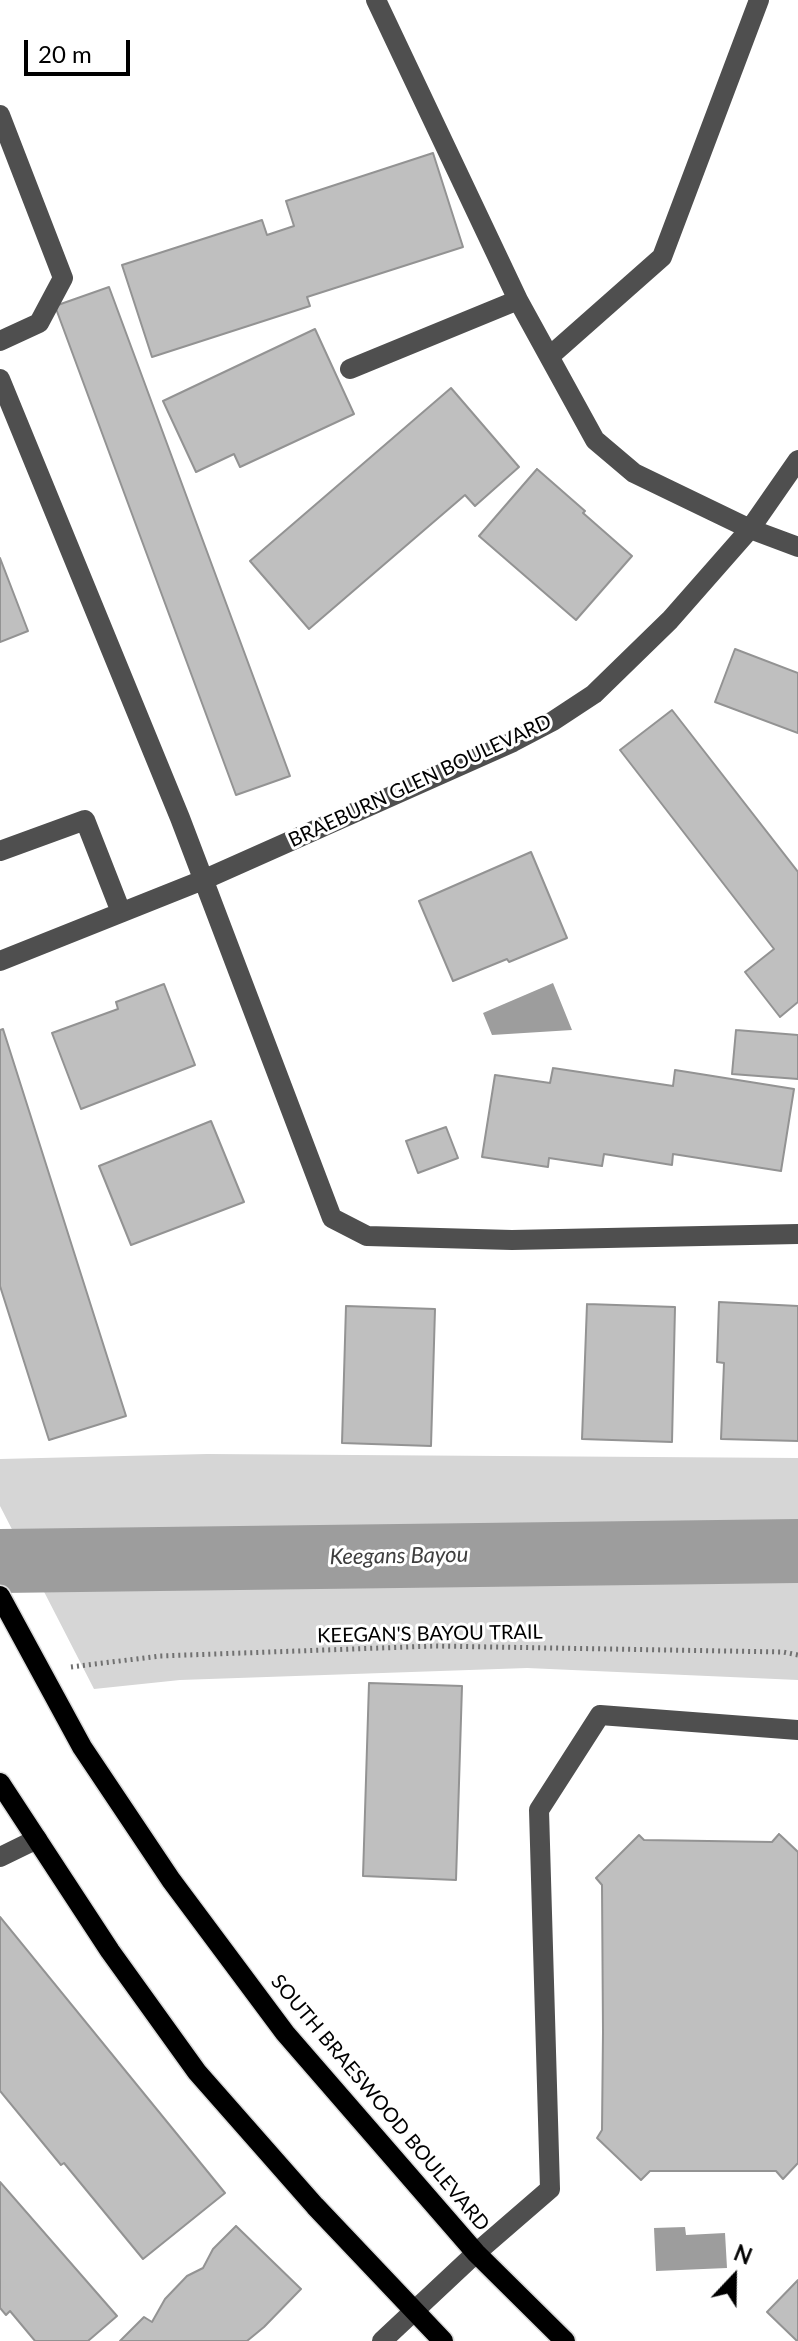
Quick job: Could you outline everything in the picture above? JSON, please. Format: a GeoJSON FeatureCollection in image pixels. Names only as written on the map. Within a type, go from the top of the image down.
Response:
{"type":"FeatureCollection","features":[{"type":"Feature","properties":{"kind":"main road","name":"SOUTH BRAESWOOD BOULEVARD"},"geometry":{"type":"LineString","coordinates":[[0,1596],[82,1747],[171,1880],[285,2033],[476,2253],[565,2341]]}},
{"type":"Feature","properties":{"kind":"main road"},"geometry":{"type":"LineString","coordinates":[[0,1784],[110,1951],[197,2072],[315,2206],[443,2341]]}},
{"type":"Feature","properties":{"kind":"street"},"geometry":{"type":"LineString","coordinates":[[376,0],[518,300],[595,440],[634,473],[750,529],[798,547]]}},
{"type":"Feature","properties":{"kind":"street"},"geometry":{"type":"LineString","coordinates":[[550,356],[662,257],[759,0]]}},
{"type":"Feature","properties":{"kind":"street"},"geometry":{"type":"LineString","coordinates":[[0,115],[63,278],[39,323],[0,341]]}},
{"type":"Feature","properties":{"kind":"street"},"geometry":{"type":"LineString","coordinates":[[350,369],[518,300]]}},
{"type":"Feature","properties":{"kind":"street"},"geometry":{"type":"LineString","coordinates":[[0,379],[180,818],[332,1218],[367,1236],[512,1240],[798,1234]]}},
{"type":"Feature","properties":{"kind":"street","name":"BRAEBURN GLEN BOULEVARD"},"geometry":{"type":"LineString","coordinates":[[0,961],[203,880],[513,742],[553,721],[594,694],[670,620],[750,529],[798,460]]}},
{"type":"Feature","properties":{"kind":"street"},"geometry":{"type":"LineString","coordinates":[[0,851],[85,820],[121,912]]}},
{"type":"Feature","properties":{"kind":"street"},"geometry":{"type":"LineString","coordinates":[[382,2341],[550,2189],[539,1810],[600,1715],[798,1730]]}},
{"type":"Feature","properties":{"kind":"street"},"geometry":{"type":"LineString","coordinates":[[0,1857],[37,1839]]}},
{"type":"Feature","properties":{"kind":"path","name":"KEEGAN'S BAYOU TRAIL"},"geometry":{"type":"LineString","coordinates":[[62,1668],[160,1656],[435,1646],[798,1655]]}},
{"type":"Feature","properties":{"kind":"shaded area"},"geometry":{"type":"Polygon","coordinates":[[[553,983],[572,1030],[492,1035],[483,1013],[553,983]]]}},
{"type":"Feature","properties":{"kind":"shaded area"},"geometry":{"type":"Polygon","coordinates":[[[207,1454],[798,1458],[798,1680],[527,1668],[180,1680],[94,1689],[0,1506],[0,1459],[207,1454]]]}},
{"type":"Feature","properties":{"kind":"shaded area"},"geometry":{"type":"Polygon","coordinates":[[[685,2227],[686,2235],[725,2233],[727,2268],[656,2271],[654,2228],[685,2227]]]}},
{"type":"Feature","properties":{"kind":"building"},"geometry":{"type":"Polygon","coordinates":[[[433,153],[463,247],[307,297],[310,306],[152,357],[122,265],[262,220],[267,235],[294,226],[286,201],[433,153]]]}},
{"type":"Feature","properties":{"kind":"building"},"geometry":{"type":"Polygon","coordinates":[[[109,287],[290,776],[236,795],[55,306],[109,287]]]}},
{"type":"Feature","properties":{"kind":"building"},"geometry":{"type":"Polygon","coordinates":[[[315,329],[354,414],[240,467],[234,454],[196,472],[163,401],[315,329]]]}},
{"type":"Feature","properties":{"kind":"building"},"geometry":{"type":"Polygon","coordinates":[[[451,388],[519,467],[475,506],[465,495],[309,629],[250,561],[451,388]]]}},
{"type":"Feature","properties":{"kind":"building"},"geometry":{"type":"Polygon","coordinates":[[[537,469],[632,556],[576,620],[479,536],[537,469]]]}},
{"type":"Feature","properties":{"kind":"building"},"geometry":{"type":"Polygon","coordinates":[[[0,558],[28,631],[0,642],[0,558]]]}},
{"type":"Feature","properties":{"kind":"building"},"geometry":{"type":"Polygon","coordinates":[[[735,649],[798,673],[798,733],[715,702],[735,649]]]}},
{"type":"Feature","properties":{"kind":"building"},"geometry":{"type":"Polygon","coordinates":[[[672,710],[798,872],[798,1002],[780,1017],[745,972],[774,949],[620,750],[672,710]]]}},
{"type":"Feature","properties":{"kind":"building"},"geometry":{"type":"Polygon","coordinates":[[[531,852],[567,938],[453,981],[419,901],[531,852]]]}},
{"type":"Feature","properties":{"kind":"building"},"geometry":{"type":"Polygon","coordinates":[[[164,984],[195,1065],[81,1109],[52,1033],[118,1009],[116,1002],[164,984]]]}},
{"type":"Feature","properties":{"kind":"building"},"geometry":{"type":"Polygon","coordinates":[[[3,1029],[126,1416],[49,1440],[0,1286],[0,1030],[3,1029]]]}},
{"type":"Feature","properties":{"kind":"building"},"geometry":{"type":"Polygon","coordinates":[[[736,1030],[798,1035],[798,1079],[732,1074],[736,1030]]]}},
{"type":"Feature","properties":{"kind":"building"},"geometry":{"type":"Polygon","coordinates":[[[553,1068],[673,1086],[675,1070],[794,1089],[781,1171],[673,1154],[672,1165],[604,1154],[602,1166],[549,1158],[548,1167],[482,1157],[495,1075],[550,1083],[553,1068]]]}},
{"type":"Feature","properties":{"kind":"building"},"geometry":{"type":"Polygon","coordinates":[[[211,1121],[244,1202],[131,1245],[99,1166],[211,1121]]]}},
{"type":"Feature","properties":{"kind":"building"},"geometry":{"type":"Polygon","coordinates":[[[446,1127],[458,1158],[418,1173],[406,1141],[446,1127]]]}},
{"type":"Feature","properties":{"kind":"building"},"geometry":{"type":"Polygon","coordinates":[[[719,1302],[798,1306],[798,1441],[721,1439],[724,1363],[717,1362],[719,1302]]]}},
{"type":"Feature","properties":{"kind":"building"},"geometry":{"type":"Polygon","coordinates":[[[587,1304],[675,1307],[672,1442],[582,1439],[587,1304]]]}},
{"type":"Feature","properties":{"kind":"building"},"geometry":{"type":"Polygon","coordinates":[[[346,1306],[435,1309],[431,1446],[342,1443],[346,1306]]]}},
{"type":"Feature","properties":{"kind":"building"},"geometry":{"type":"Polygon","coordinates":[[[369,1683],[462,1686],[456,1880],[363,1876],[369,1683]]]}},
{"type":"Feature","properties":{"kind":"building"},"geometry":{"type":"Polygon","coordinates":[[[779,1834],[798,1852],[798,2163],[783,2179],[776,2171],[650,2171],[641,2180],[597,2138],[602,2130],[603,2032],[602,1885],[596,1878],[639,1835],[644,1840],[772,1842],[779,1834]]]}},
{"type":"Feature","properties":{"kind":"building"},"geometry":{"type":"Polygon","coordinates":[[[0,1917],[225,2193],[143,2259],[0,2091],[0,1917]]]}},
{"type":"Feature","properties":{"kind":"building"},"geometry":{"type":"Polygon","coordinates":[[[0,2182],[117,2316],[88,2341],[35,2341],[10,2311],[6,2315],[0,2308],[0,2182]]]}},
{"type":"Feature","properties":{"kind":"building"},"geometry":{"type":"Polygon","coordinates":[[[236,2226],[301,2289],[264,2327],[247,2341],[120,2341],[144,2317],[152,2322],[165,2299],[187,2276],[203,2268],[213,2249],[236,2226]]]}},
{"type":"Feature","properties":{"kind":"building"},"geometry":{"type":"Polygon","coordinates":[[[798,2280],[798,2341],[797,2341],[767,2312],[798,2280]]]}},
{"type":"Feature","properties":{"kind":"waterway","name":"Keegans Bayou"},"geometry":{"type":"LineString","coordinates":[[0,1561],[798,1551]]}}]}
